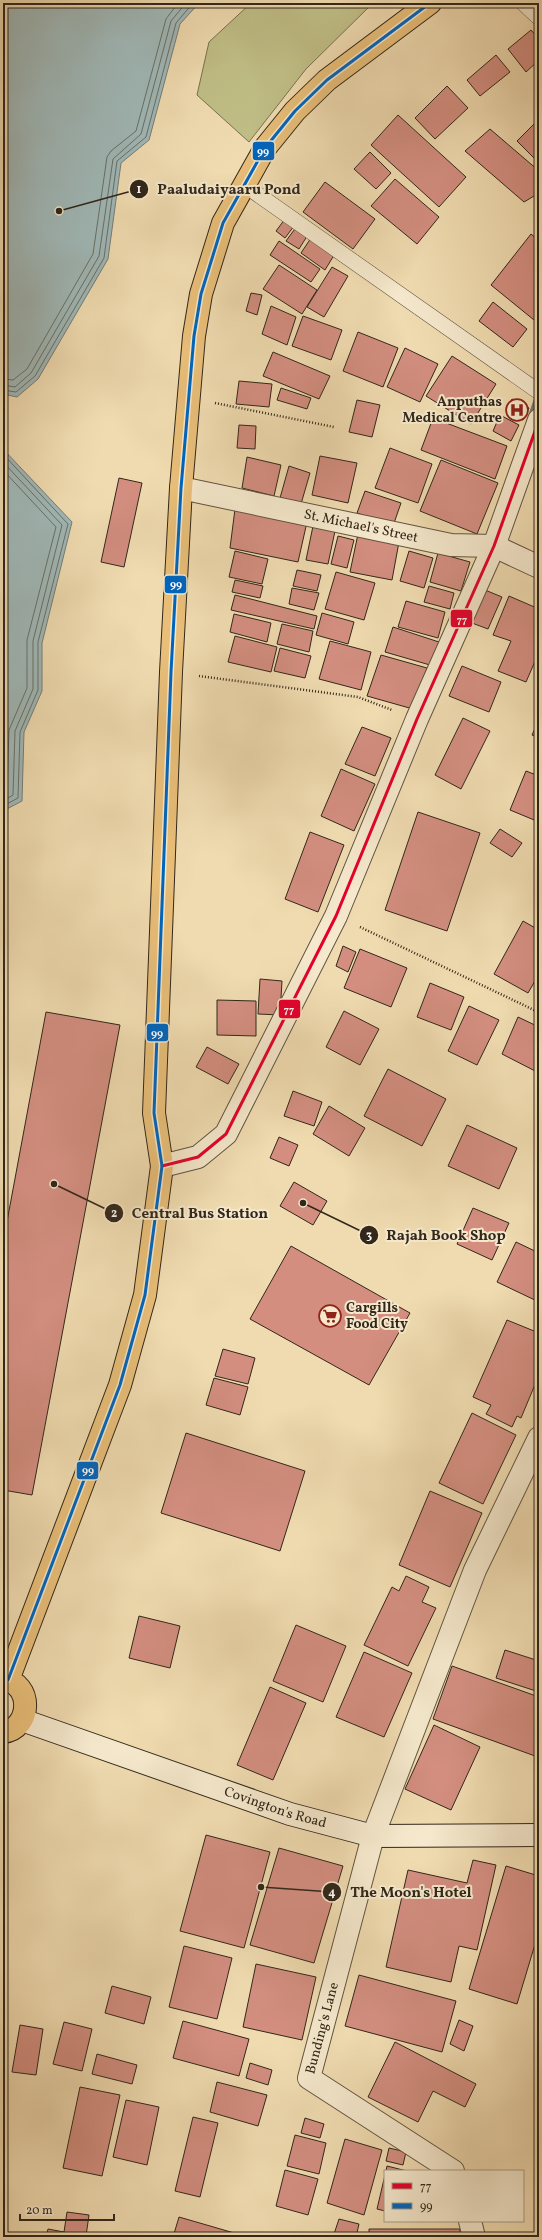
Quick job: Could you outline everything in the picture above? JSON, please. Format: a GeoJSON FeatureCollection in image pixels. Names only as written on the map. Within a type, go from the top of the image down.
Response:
{"type":"FeatureCollection","features":[{"type":"Feature","properties":{"kind":"main road"},"geometry":{"type":"LineString","coordinates":[[3,1732],[15,1728],[22,1720],[26,1708],[24,1696],[18,1687],[6,1680],[91,1463],[124,1372],[145,1295],[162,1166],[154,1113],[172,672],[181,488],[194,336],[201,294],[223,223],[243,184],[265,148],[295,111],[327,80],[430,3]]}},
{"type":"Feature","properties":{"kind":"street"},"geometry":{"type":"LineString","coordinates":[[162,1166],[198,1157],[226,1134],[336,916],[417,719],[494,546],[539,420]]}},
{"type":"Feature","properties":{"kind":"street","name":"St. Michael's Street"},"geometry":{"type":"LineString","coordinates":[[181,488],[451,545],[494,546],[539,567]]}},
{"type":"Feature","properties":{"kind":"street"},"geometry":{"type":"LineString","coordinates":[[374,1836],[475,1570],[539,1438]]}},
{"type":"Feature","properties":{"kind":"street","name":"Covington's Road"},"geometry":{"type":"LineString","coordinates":[[22,1720],[290,1814],[374,1836],[539,1835]]}},
{"type":"Feature","properties":{"kind":"street","name":"Bunding's Lane"},"geometry":{"type":"LineString","coordinates":[[374,1836],[309,2078],[451,2170]]}},
{"type":"Feature","properties":{"kind":"lane"},"geometry":{"type":"LineString","coordinates":[[523,3],[539,18]]}},
{"type":"Feature","properties":{"kind":"lane"},"geometry":{"type":"LineString","coordinates":[[243,184],[539,392]]}},
{"type":"Feature","properties":{"kind":"path"},"geometry":{"type":"LineString","coordinates":[[188,397],[334,427]]}},
{"type":"Feature","properties":{"kind":"path"},"geometry":{"type":"LineString","coordinates":[[172,672],[358,698],[417,719]]}},
{"type":"Feature","properties":{"kind":"path"},"geometry":{"type":"LineString","coordinates":[[336,916],[534,1010],[539,1002]]}},
{"type":"Feature","properties":{"kind":"shaded area"},"geometry":{"type":"Polygon","coordinates":[[[251,3],[373,3],[306,69],[249,142],[197,95],[209,42],[251,3]]]}},
{"type":"Feature","properties":{"kind":"water"},"geometry":{"type":"Polygon","coordinates":[[[3,3],[199,3],[180,24],[149,140],[121,163],[108,259],[38,379],[17,397],[3,394],[3,3]]]}},
{"type":"Feature","properties":{"kind":"water"},"geometry":{"type":"Polygon","coordinates":[[[3,449],[72,522],[42,643],[42,691],[24,732],[22,801],[3,811],[3,449]]]}},
{"type":"Feature","properties":{"kind":"building"},"geometry":{"type":"Polygon","coordinates":[[[531,30],[539,39],[539,60],[526,72],[508,49],[531,30]]]}},
{"type":"Feature","properties":{"kind":"building"},"geometry":{"type":"Polygon","coordinates":[[[496,55],[510,72],[480,96],[467,80],[496,55]]]}},
{"type":"Feature","properties":{"kind":"building"},"geometry":{"type":"Polygon","coordinates":[[[447,86],[468,108],[435,139],[415,118],[447,86]]]}},
{"type":"Feature","properties":{"kind":"building"},"geometry":{"type":"Polygon","coordinates":[[[398,115],[466,177],[439,207],[371,145],[398,115]]]}},
{"type":"Feature","properties":{"kind":"building"},"geometry":{"type":"Polygon","coordinates":[[[539,119],[539,153],[534,158],[517,141],[539,119]]]}},
{"type":"Feature","properties":{"kind":"building"},"geometry":{"type":"Polygon","coordinates":[[[490,129],[539,171],[539,193],[524,202],[465,151],[490,129]]]}},
{"type":"Feature","properties":{"kind":"building"},"geometry":{"type":"Polygon","coordinates":[[[370,152],[391,173],[376,189],[354,169],[370,152]]]}},
{"type":"Feature","properties":{"kind":"building"},"geometry":{"type":"Polygon","coordinates":[[[395,179],[439,217],[417,244],[371,206],[395,179]]]}},
{"type":"Feature","properties":{"kind":"building"},"geometry":{"type":"Polygon","coordinates":[[[325,182],[375,219],[353,249],[303,212],[325,182]]]}},
{"type":"Feature","properties":{"kind":"building"},"geometry":{"type":"Polygon","coordinates":[[[285,219],[294,226],[285,238],[276,231],[285,219]]]}},
{"type":"Feature","properties":{"kind":"building"},"geometry":{"type":"Polygon","coordinates":[[[297,226],[309,233],[299,249],[286,241],[297,226]]]}},
{"type":"Feature","properties":{"kind":"building"},"geometry":{"type":"Polygon","coordinates":[[[531,234],[539,241],[539,314],[534,320],[491,285],[531,234]]]}},
{"type":"Feature","properties":{"kind":"building"},"geometry":{"type":"Polygon","coordinates":[[[313,235],[336,252],[325,270],[301,253],[313,235]]]}},
{"type":"Feature","properties":{"kind":"building"},"geometry":{"type":"Polygon","coordinates":[[[279,241],[320,269],[311,282],[270,255],[279,241]]]}},
{"type":"Feature","properties":{"kind":"building"},"geometry":{"type":"Polygon","coordinates":[[[279,265],[317,290],[302,314],[263,289],[279,265]]]}},
{"type":"Feature","properties":{"kind":"building"},"geometry":{"type":"Polygon","coordinates":[[[332,267],[348,276],[324,317],[307,307],[332,267]]]}},
{"type":"Feature","properties":{"kind":"building"},"geometry":{"type":"Polygon","coordinates":[[[251,293],[262,295],[257,315],[246,311],[251,293]]]}},
{"type":"Feature","properties":{"kind":"building"},"geometry":{"type":"Polygon","coordinates":[[[493,302],[527,329],[513,347],[479,321],[493,302]]]}},
{"type":"Feature","properties":{"kind":"building"},"geometry":{"type":"Polygon","coordinates":[[[271,306],[296,317],[287,345],[262,334],[271,306]]]}},
{"type":"Feature","properties":{"kind":"building"},"geometry":{"type":"Polygon","coordinates":[[[303,316],[342,330],[331,360],[292,346],[303,316]]]}},
{"type":"Feature","properties":{"kind":"building"},"geometry":{"type":"Polygon","coordinates":[[[358,332],[398,348],[383,387],[343,371],[358,332]]]}},
{"type":"Feature","properties":{"kind":"building"},"geometry":{"type":"Polygon","coordinates":[[[405,348],[438,364],[420,402],[387,387],[405,348]]]}},
{"type":"Feature","properties":{"kind":"building"},"geometry":{"type":"Polygon","coordinates":[[[273,352],[330,376],[319,399],[263,376],[273,352]]]}},
{"type":"Feature","properties":{"kind":"building"},"geometry":{"type":"Polygon","coordinates":[[[452,356],[496,384],[471,424],[426,396],[452,356]]]}},
{"type":"Feature","properties":{"kind":"building"},"geometry":{"type":"Polygon","coordinates":[[[239,381],[272,384],[269,407],[236,404],[239,381]]]}},
{"type":"Feature","properties":{"kind":"building"},"geometry":{"type":"Polygon","coordinates":[[[281,388],[311,398],[307,409],[277,400],[281,388]]]}},
{"type":"Feature","properties":{"kind":"building","name":"Anputhas Medical Centre"},"geometry":{"type":"Polygon","coordinates":[[[512,399],[529,408],[523,420],[506,411],[512,399]]]}},
{"type":"Feature","properties":{"kind":"building"},"geometry":{"type":"Polygon","coordinates":[[[357,400],[380,405],[372,437],[349,432],[357,400]]]}},
{"type":"Feature","properties":{"kind":"building"},"geometry":{"type":"Polygon","coordinates":[[[500,415],[519,425],[511,441],[493,431],[500,415]]]}},
{"type":"Feature","properties":{"kind":"building"},"geometry":{"type":"Polygon","coordinates":[[[433,418],[507,446],[495,479],[421,450],[433,418]]]}},
{"type":"Feature","properties":{"kind":"building"},"geometry":{"type":"Polygon","coordinates":[[[239,425],[256,426],[255,449],[237,448],[239,425]]]}},
{"type":"Feature","properties":{"kind":"building"},"geometry":{"type":"Polygon","coordinates":[[[390,448],[432,464],[418,503],[375,488],[390,448]]]}},
{"type":"Feature","properties":{"kind":"building"},"geometry":{"type":"Polygon","coordinates":[[[320,456],[357,463],[348,503],[312,495],[320,456]]]}},
{"type":"Feature","properties":{"kind":"building"},"geometry":{"type":"Polygon","coordinates":[[[247,457],[281,465],[274,496],[242,488],[247,457]]]}},
{"type":"Feature","properties":{"kind":"building"},"geometry":{"type":"Polygon","coordinates":[[[441,460],[498,483],[477,534],[420,511],[441,460]]]}},
{"type":"Feature","properties":{"kind":"building"},"geometry":{"type":"Polygon","coordinates":[[[289,466],[310,473],[301,504],[280,498],[289,466]]]}},
{"type":"Feature","properties":{"kind":"building"},"geometry":{"type":"Polygon","coordinates":[[[119,478],[142,483],[124,567],[101,562],[119,478]]]}},
{"type":"Feature","properties":{"kind":"building"},"geometry":{"type":"Polygon","coordinates":[[[365,491],[401,503],[393,526],[357,513],[365,491]]]}},
{"type":"Feature","properties":{"kind":"building"},"geometry":{"type":"Polygon","coordinates":[[[235,509],[307,522],[298,562],[230,548],[235,509]]]}},
{"type":"Feature","properties":{"kind":"building"},"geometry":{"type":"Polygon","coordinates":[[[313,526],[335,531],[328,564],[306,560],[313,526]]]}},
{"type":"Feature","properties":{"kind":"building"},"geometry":{"type":"Polygon","coordinates":[[[358,534],[399,542],[392,580],[350,572],[358,534]]]}},
{"type":"Feature","properties":{"kind":"building"},"geometry":{"type":"Polygon","coordinates":[[[338,536],[354,540],[347,568],[331,564],[338,536]]]}},
{"type":"Feature","properties":{"kind":"building"},"geometry":{"type":"Polygon","coordinates":[[[235,551],[268,559],[262,584],[229,577],[235,551]]]}},
{"type":"Feature","properties":{"kind":"building"},"geometry":{"type":"Polygon","coordinates":[[[409,551],[433,558],[424,588],[400,581],[409,551]]]}},
{"type":"Feature","properties":{"kind":"building"},"geometry":{"type":"Polygon","coordinates":[[[438,553],[470,562],[461,591],[430,582],[438,553]]]}},
{"type":"Feature","properties":{"kind":"building"},"geometry":{"type":"Polygon","coordinates":[[[297,570],[321,575],[317,591],[293,586],[297,570]]]}},
{"type":"Feature","properties":{"kind":"building"},"geometry":{"type":"Polygon","coordinates":[[[336,572],[375,583],[364,620],[325,609],[336,572]]]}},
{"type":"Feature","properties":{"kind":"building"},"geometry":{"type":"Polygon","coordinates":[[[235,580],[263,586],[260,598],[232,592],[235,580]]]}},
{"type":"Feature","properties":{"kind":"building"},"geometry":{"type":"Polygon","coordinates":[[[429,586],[454,593],[450,609],[424,602],[429,586]]]}},
{"type":"Feature","properties":{"kind":"building"},"geometry":{"type":"Polygon","coordinates":[[[292,588],[319,593],[314,610],[289,604],[292,588]]]}},
{"type":"Feature","properties":{"kind":"building"},"geometry":{"type":"Polygon","coordinates":[[[485,590],[502,597],[488,629],[472,623],[485,590]]]}},
{"type":"Feature","properties":{"kind":"building"},"geometry":{"type":"Polygon","coordinates":[[[235,595],[317,616],[314,629],[231,610],[235,595]]]}},
{"type":"Feature","properties":{"kind":"building"},"geometry":{"type":"Polygon","coordinates":[[[509,596],[539,609],[539,652],[526,682],[498,671],[511,641],[493,635],[509,596]]]}},
{"type":"Feature","properties":{"kind":"building"},"geometry":{"type":"Polygon","coordinates":[[[406,601],[445,612],[438,638],[398,627],[406,601]]]}},
{"type":"Feature","properties":{"kind":"building"},"geometry":{"type":"Polygon","coordinates":[[[322,613],[354,622],[348,644],[316,635],[322,613]]]}},
{"type":"Feature","properties":{"kind":"building"},"geometry":{"type":"Polygon","coordinates":[[[234,614],[271,623],[267,642],[230,632],[234,614]]]}},
{"type":"Feature","properties":{"kind":"building"},"geometry":{"type":"Polygon","coordinates":[[[282,624],[313,631],[309,652],[277,644],[282,624]]]}},
{"type":"Feature","properties":{"kind":"building"},"geometry":{"type":"Polygon","coordinates":[[[393,627],[439,642],[430,665],[385,652],[393,627]]]}},
{"type":"Feature","properties":{"kind":"building"},"geometry":{"type":"Polygon","coordinates":[[[235,636],[277,647],[271,672],[228,662],[235,636]]]}},
{"type":"Feature","properties":{"kind":"building"},"geometry":{"type":"Polygon","coordinates":[[[330,641],[371,652],[361,690],[319,679],[330,641]]]}},
{"type":"Feature","properties":{"kind":"building"},"geometry":{"type":"Polygon","coordinates":[[[280,648],[311,656],[305,678],[274,671],[280,648]]]}},
{"type":"Feature","properties":{"kind":"building"},"geometry":{"type":"Polygon","coordinates":[[[381,655],[427,668],[413,709],[367,696],[381,655]]]}},
{"type":"Feature","properties":{"kind":"building"},"geometry":{"type":"Polygon","coordinates":[[[462,666],[501,682],[489,712],[449,696],[462,666]]]}},
{"type":"Feature","properties":{"kind":"building"},"geometry":{"type":"Polygon","coordinates":[[[463,718],[490,731],[461,789],[435,775],[463,718]]]}},
{"type":"Feature","properties":{"kind":"building"},"geometry":{"type":"Polygon","coordinates":[[[539,720],[539,738],[532,735],[539,720]]]}},
{"type":"Feature","properties":{"kind":"building"},"geometry":{"type":"Polygon","coordinates":[[[362,727],[391,738],[375,776],[345,764],[362,727]]]}},
{"type":"Feature","properties":{"kind":"building"},"geometry":{"type":"Polygon","coordinates":[[[341,769],[375,784],[354,831],[321,816],[341,769]]]}},
{"type":"Feature","properties":{"kind":"building"},"geometry":{"type":"Polygon","coordinates":[[[526,771],[539,776],[539,822],[510,810],[526,771]]]}},
{"type":"Feature","properties":{"kind":"building"},"geometry":{"type":"Polygon","coordinates":[[[418,812],[480,833],[447,931],[385,910],[418,812]]]}},
{"type":"Feature","properties":{"kind":"building"},"geometry":{"type":"Polygon","coordinates":[[[500,829],[522,843],[512,857],[490,843],[500,829]]]}},
{"type":"Feature","properties":{"kind":"building"},"geometry":{"type":"Polygon","coordinates":[[[310,832],[344,845],[318,912],[285,899],[310,832]]]}},
{"type":"Feature","properties":{"kind":"building"},"geometry":{"type":"Polygon","coordinates":[[[523,921],[539,930],[539,974],[528,993],[494,974],[523,921]]]}},
{"type":"Feature","properties":{"kind":"building"},"geometry":{"type":"Polygon","coordinates":[[[343,946],[356,952],[348,972],[336,966],[343,946]]]}},
{"type":"Feature","properties":{"kind":"building"},"geometry":{"type":"Polygon","coordinates":[[[360,949],[407,968],[391,1007],[344,988],[360,949]]]}},
{"type":"Feature","properties":{"kind":"building"},"geometry":{"type":"Polygon","coordinates":[[[260,979],[282,981],[280,1015],[258,1014],[260,979]]]}},
{"type":"Feature","properties":{"kind":"building"},"geometry":{"type":"Polygon","coordinates":[[[430,983],[464,997],[451,1030],[417,1017],[430,983]]]}},
{"type":"Feature","properties":{"kind":"building"},"geometry":{"type":"Polygon","coordinates":[[[217,1000],[256,1001],[256,1036],[217,1035],[217,1000]]]}},
{"type":"Feature","properties":{"kind":"building"},"geometry":{"type":"Polygon","coordinates":[[[469,1006],[499,1020],[477,1065],[448,1051],[469,1006]]]}},
{"type":"Feature","properties":{"kind":"building"},"geometry":{"type":"Polygon","coordinates":[[[344,1011],[379,1029],[360,1065],[326,1047],[344,1011]]]}},
{"type":"Feature","properties":{"kind":"building"},"geometry":{"type":"Polygon","coordinates":[[[46,1012],[120,1025],[32,1495],[3,1490],[3,1243],[46,1012]]]}},
{"type":"Feature","properties":{"kind":"building"},"geometry":{"type":"Polygon","coordinates":[[[518,1017],[539,1027],[539,1073],[502,1054],[518,1017]]]}},
{"type":"Feature","properties":{"kind":"building"},"geometry":{"type":"Polygon","coordinates":[[[207,1047],[239,1064],[228,1084],[196,1067],[207,1047]]]}},
{"type":"Feature","properties":{"kind":"building"},"geometry":{"type":"Polygon","coordinates":[[[388,1069],[446,1099],[422,1146],[364,1116],[388,1069]]]}},
{"type":"Feature","properties":{"kind":"building"},"geometry":{"type":"Polygon","coordinates":[[[293,1091],[322,1102],[314,1126],[284,1116],[293,1091]]]}},
{"type":"Feature","properties":{"kind":"building"},"geometry":{"type":"Polygon","coordinates":[[[329,1106],[365,1128],[349,1156],[313,1134],[329,1106]]]}},
{"type":"Feature","properties":{"kind":"building"},"geometry":{"type":"Polygon","coordinates":[[[467,1125],[517,1148],[499,1189],[448,1166],[467,1125]]]}},
{"type":"Feature","properties":{"kind":"building"},"geometry":{"type":"Polygon","coordinates":[[[279,1137],[298,1145],[289,1166],[270,1158],[279,1137]]]}},
{"type":"Feature","properties":{"kind":"building"},"geometry":{"type":"Polygon","coordinates":[[[294,1182],[327,1201],[313,1225],[280,1206],[294,1182]]]}},
{"type":"Feature","properties":{"kind":"building"},"geometry":{"type":"Polygon","coordinates":[[[473,1208],[509,1223],[492,1260],[457,1244],[473,1208]]]}},
{"type":"Feature","properties":{"kind":"building"},"geometry":{"type":"Polygon","coordinates":[[[516,1242],[539,1253],[539,1302],[497,1282],[516,1242]]]}},
{"type":"Feature","properties":{"kind":"building","name":"Cargills Food City"},"geometry":{"type":"Polygon","coordinates":[[[291,1246],[410,1313],[369,1385],[250,1319],[291,1246]]]}},
{"type":"Feature","properties":{"kind":"building"},"geometry":{"type":"Polygon","coordinates":[[[507,1320],[539,1333],[539,1375],[521,1418],[517,1416],[512,1427],[486,1414],[491,1405],[473,1397],[507,1320]]]}},
{"type":"Feature","properties":{"kind":"building"},"geometry":{"type":"Polygon","coordinates":[[[223,1349],[255,1358],[248,1384],[215,1376],[223,1349]]]}},
{"type":"Feature","properties":{"kind":"building"},"geometry":{"type":"Polygon","coordinates":[[[214,1378],[248,1387],[240,1415],[206,1405],[214,1378]]]}},
{"type":"Feature","properties":{"kind":"building"},"geometry":{"type":"Polygon","coordinates":[[[472,1413],[516,1435],[483,1504],[439,1483],[472,1413]]]}},
{"type":"Feature","properties":{"kind":"building"},"geometry":{"type":"Polygon","coordinates":[[[186,1433],[305,1471],[280,1551],[161,1513],[186,1433]]]}},
{"type":"Feature","properties":{"kind":"building"},"geometry":{"type":"Polygon","coordinates":[[[430,1491],[482,1513],[450,1587],[399,1565],[430,1491]]]}},
{"type":"Feature","properties":{"kind":"building"},"geometry":{"type":"Polygon","coordinates":[[[406,1576],[429,1587],[422,1602],[436,1608],[408,1666],[364,1645],[392,1587],[399,1591],[406,1576]]]}},
{"type":"Feature","properties":{"kind":"building"},"geometry":{"type":"Polygon","coordinates":[[[139,1616],[180,1626],[170,1668],[129,1658],[139,1616]]]}},
{"type":"Feature","properties":{"kind":"building"},"geometry":{"type":"Polygon","coordinates":[[[296,1625],[346,1646],[323,1702],[273,1681],[296,1625]]]}},
{"type":"Feature","properties":{"kind":"building"},"geometry":{"type":"Polygon","coordinates":[[[505,1650],[539,1661],[539,1692],[496,1678],[505,1650]]]}},
{"type":"Feature","properties":{"kind":"building"},"geometry":{"type":"Polygon","coordinates":[[[364,1652],[412,1673],[384,1737],[336,1717],[364,1652]]]}},
{"type":"Feature","properties":{"kind":"building"},"geometry":{"type":"Polygon","coordinates":[[[452,1666],[539,1697],[539,1744],[535,1756],[433,1719],[452,1666]]]}},
{"type":"Feature","properties":{"kind":"building"},"geometry":{"type":"Polygon","coordinates":[[[270,1687],[306,1703],[273,1780],[237,1765],[270,1687]]]}},
{"type":"Feature","properties":{"kind":"building"},"geometry":{"type":"Polygon","coordinates":[[[434,1725],[480,1747],[451,1810],[405,1789],[434,1725]]]}},
{"type":"Feature","properties":{"kind":"building"},"geometry":{"type":"Polygon","coordinates":[[[206,1835],[270,1852],[244,1948],[180,1931],[206,1835]]]}},
{"type":"Feature","properties":{"kind":"building"},"geometry":{"type":"Polygon","coordinates":[[[279,1848],[343,1866],[314,1963],[250,1945],[279,1848]]]}},
{"type":"Feature","properties":{"kind":"building"},"geometry":{"type":"Polygon","coordinates":[[[473,1860],[496,1865],[477,1950],[459,1946],[451,1982],[386,1967],[408,1870],[467,1883],[473,1860]]]}},
{"type":"Feature","properties":{"kind":"building"},"geometry":{"type":"Polygon","coordinates":[[[506,1866],[539,1876],[539,1931],[517,2004],[469,1989],[506,1866]]]}},
{"type":"Feature","properties":{"kind":"building"},"geometry":{"type":"Polygon","coordinates":[[[184,1946],[232,1958],[217,2019],[169,2007],[184,1946]]]}},
{"type":"Feature","properties":{"kind":"building"},"geometry":{"type":"Polygon","coordinates":[[[256,1964],[316,1977],[302,2040],[243,2027],[256,1964]]]}},
{"type":"Feature","properties":{"kind":"building"},"geometry":{"type":"Polygon","coordinates":[[[359,1975],[456,2001],[442,2052],[345,2026],[359,1975]]]}},
{"type":"Feature","properties":{"kind":"building"},"geometry":{"type":"Polygon","coordinates":[[[112,1986],[151,1997],[144,2024],[105,2013],[112,1986]]]}},
{"type":"Feature","properties":{"kind":"building"},"geometry":{"type":"Polygon","coordinates":[[[459,2020],[473,2026],[464,2051],[450,2044],[459,2020]]]}},
{"type":"Feature","properties":{"kind":"building"},"geometry":{"type":"Polygon","coordinates":[[[183,2021],[249,2039],[239,2076],[173,2058],[183,2021]]]}},
{"type":"Feature","properties":{"kind":"building"},"geometry":{"type":"Polygon","coordinates":[[[64,2022],[92,2029],[82,2071],[53,2064],[64,2022]]]}},
{"type":"Feature","properties":{"kind":"building"},"geometry":{"type":"Polygon","coordinates":[[[20,2025],[43,2029],[36,2075],[12,2072],[20,2025]]]}},
{"type":"Feature","properties":{"kind":"building"},"geometry":{"type":"Polygon","coordinates":[[[395,2042],[476,2084],[465,2107],[433,2091],[418,2122],[368,2097],[395,2042]]]}},
{"type":"Feature","properties":{"kind":"building"},"geometry":{"type":"Polygon","coordinates":[[[97,2054],[137,2065],[132,2084],[92,2074],[97,2054]]]}},
{"type":"Feature","properties":{"kind":"building"},"geometry":{"type":"Polygon","coordinates":[[[250,2063],[272,2070],[268,2085],[246,2078],[250,2063]]]}},
{"type":"Feature","properties":{"kind":"building"},"geometry":{"type":"Polygon","coordinates":[[[217,2082],[267,2095],[258,2126],[210,2112],[217,2082]]]}},
{"type":"Feature","properties":{"kind":"building"},"geometry":{"type":"Polygon","coordinates":[[[80,2087],[120,2095],[102,2176],[63,2168],[80,2087]]]}},
{"type":"Feature","properties":{"kind":"building"},"geometry":{"type":"Polygon","coordinates":[[[126,2100],[159,2107],[147,2165],[113,2157],[126,2100]]]}},
{"type":"Feature","properties":{"kind":"building"},"geometry":{"type":"Polygon","coordinates":[[[193,2117],[218,2123],[200,2197],[175,2191],[193,2117]]]}},
{"type":"Feature","properties":{"kind":"building"},"geometry":{"type":"Polygon","coordinates":[[[305,2118],[324,2124],[320,2138],[301,2133],[305,2118]]]}},
{"type":"Feature","properties":{"kind":"building"},"geometry":{"type":"Polygon","coordinates":[[[295,2135],[326,2143],[319,2174],[287,2166],[295,2135]]]}},
{"type":"Feature","properties":{"kind":"building"},"geometry":{"type":"Polygon","coordinates":[[[345,2139],[382,2150],[364,2215],[327,2203],[345,2139]]]}},
{"type":"Feature","properties":{"kind":"building"},"geometry":{"type":"Polygon","coordinates":[[[389,2148],[406,2152],[403,2165],[386,2161],[389,2148]]]}},
{"type":"Feature","properties":{"kind":"building"},"geometry":{"type":"Polygon","coordinates":[[[387,2166],[403,2170],[386,2170],[387,2166]]]}},
{"type":"Feature","properties":{"kind":"building"},"geometry":{"type":"Polygon","coordinates":[[[285,2170],[318,2179],[308,2215],[276,2206],[285,2170]]]}},
{"type":"Feature","properties":{"kind":"building"},"geometry":{"type":"Polygon","coordinates":[[[384,2179],[384,2211],[377,2209],[384,2179]]]}},
{"type":"Feature","properties":{"kind":"building"},"geometry":{"type":"Polygon","coordinates":[[[67,2212],[89,2215],[86,2236],[95,2237],[46,2237],[48,2229],[64,2232],[67,2212]]]}},
{"type":"Feature","properties":{"kind":"building"},"geometry":{"type":"Polygon","coordinates":[[[179,2217],[248,2237],[173,2237],[179,2217]]]}},
{"type":"Feature","properties":{"kind":"building"},"geometry":{"type":"Polygon","coordinates":[[[339,2219],[359,2224],[356,2237],[334,2234],[339,2219]]]}},
{"type":"Feature","properties":{"kind":"building"},"geometry":{"type":"Polygon","coordinates":[[[369,2229],[460,2229],[460,2237],[369,2237],[369,2229]]]}},
{"type":"Feature","properties":{"kind":"waterway"},"geometry":{"type":"LineString","coordinates":[[531,421],[539,398]]}},
{"type":"Feature","properties":{"kind":"transit line","name":"99"},"geometry":{"type":"LineString","coordinates":[[8,1680],[120,1385],[145,1295],[162,1166],[154,1113],[171,672],[181,488],[194,336],[201,294],[223,223],[265,148],[295,111],[327,80],[430,3]]}},
{"type":"Feature","properties":{"kind":"transit line","name":"77"},"geometry":{"type":"LineString","coordinates":[[162,1166],[198,1157],[226,1134],[336,916],[417,719],[494,546],[539,420]]}},
{"type":"Feature","properties":{"kind":"place","name":"Paaludaiyaaru Pond"},"geometry":{"type":"Point","coordinates":[59,211]}},
{"type":"Feature","properties":{"kind":"place","name":"Anputhas Medical Centre"},"geometry":{"type":"Point","coordinates":[517,410]}},
{"type":"Feature","properties":{"kind":"place","name":"Central Bus Station"},"geometry":{"type":"Point","coordinates":[54,1184]}},
{"type":"Feature","properties":{"kind":"place","name":"Rajah Book Shop"},"geometry":{"type":"Point","coordinates":[303,1203]}},
{"type":"Feature","properties":{"kind":"place","name":"Cargills Food City"},"geometry":{"type":"Point","coordinates":[330,1316]}},
{"type":"Feature","properties":{"kind":"place","name":"The Moon's Hotel"},"geometry":{"type":"Point","coordinates":[261,1887]}}]}
